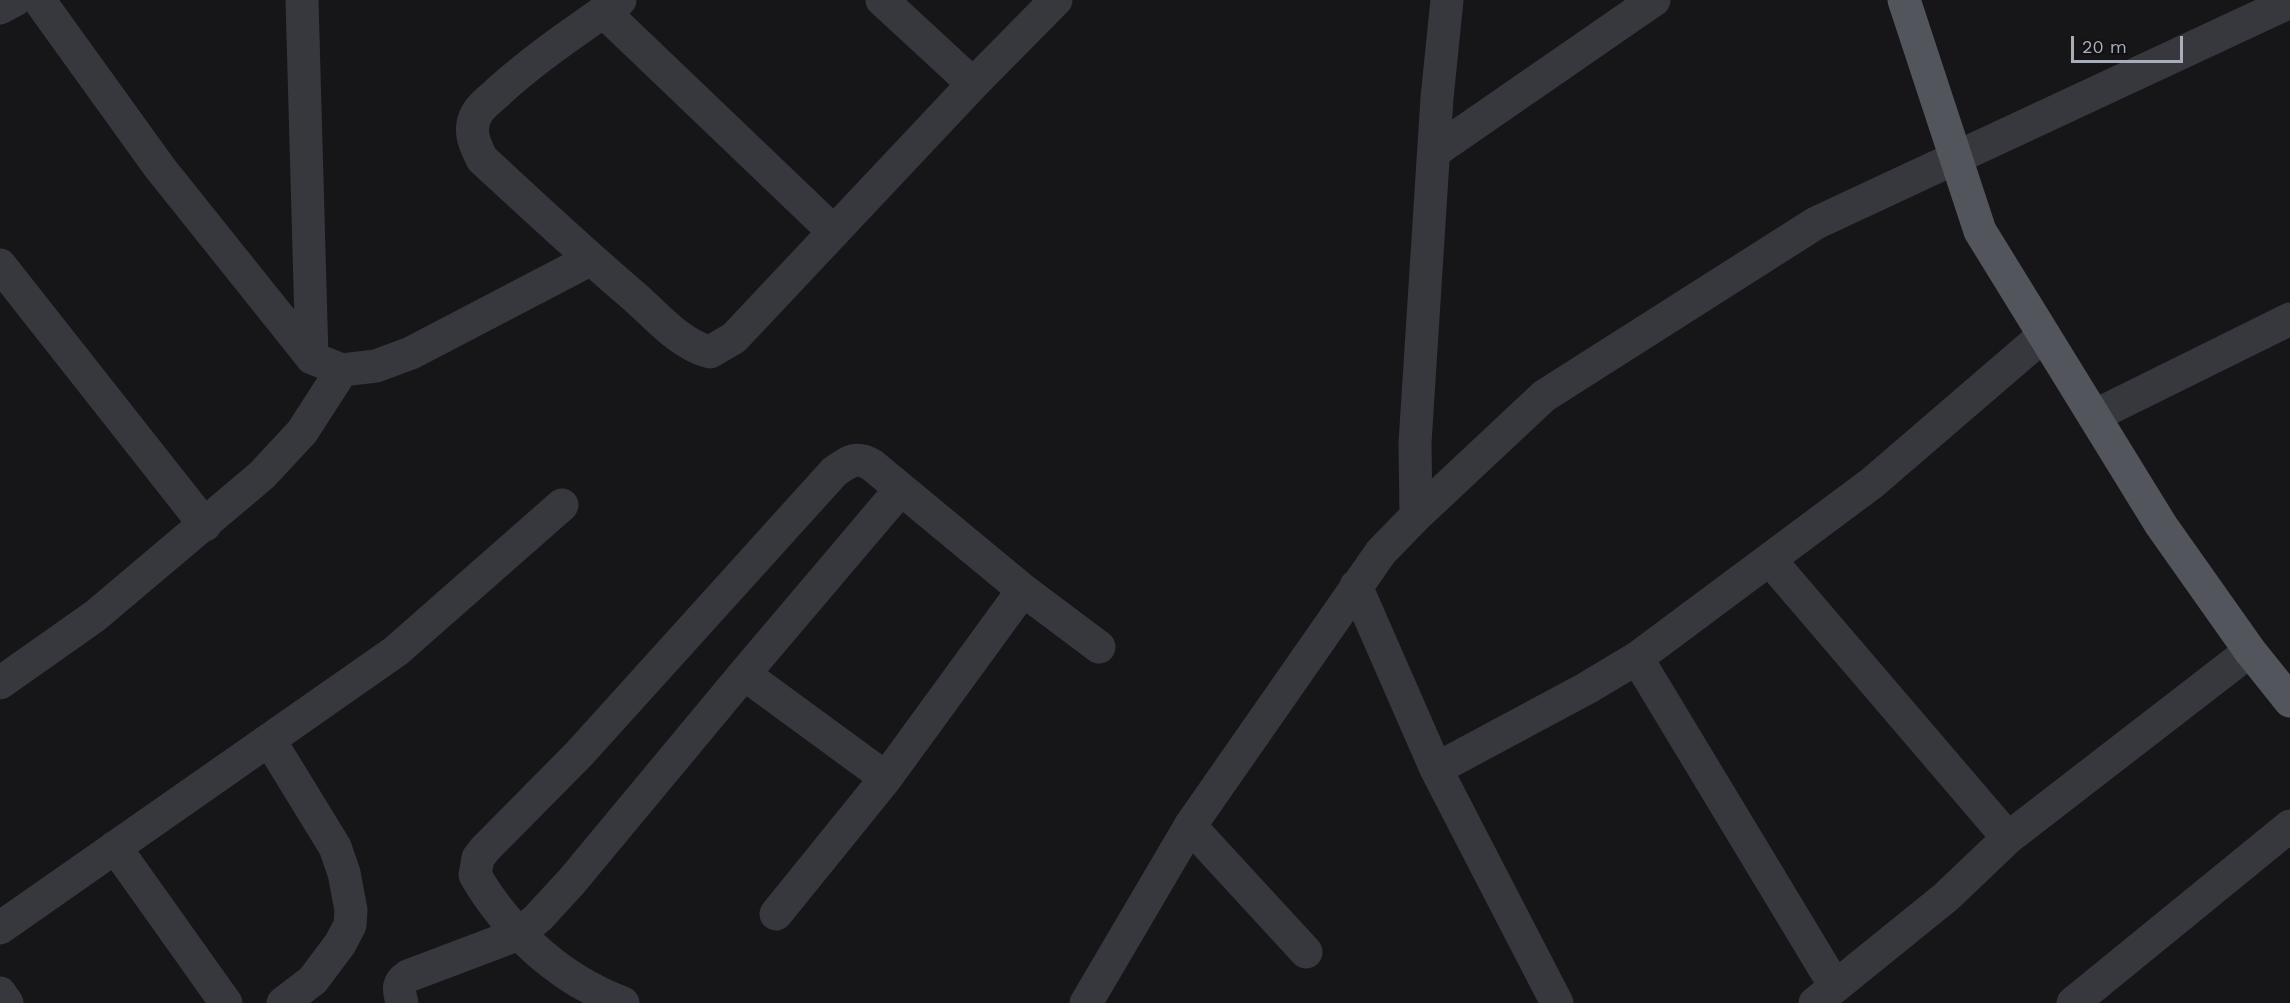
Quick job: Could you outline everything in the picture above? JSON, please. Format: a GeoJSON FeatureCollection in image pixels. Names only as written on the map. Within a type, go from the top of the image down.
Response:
{"type":"FeatureCollection","features":[{"type":"Feature","properties":{"kind":"main road"},"geometry":{"type":"LineString","coordinates":[[1905,0],[1980,231],[2161,525],[2250,651],[2290,701]]}},
{"type":"Feature","properties":{"kind":"street"},"geometry":{"type":"LineString","coordinates":[[0,8],[15,0]]}},
{"type":"Feature","properties":{"kind":"street"},"geometry":{"type":"LineString","coordinates":[[39,0],[160,168],[312,358],[342,370],[376,366],[411,353],[591,259]]}},
{"type":"Feature","properties":{"kind":"street"},"geometry":{"type":"LineString","coordinates":[[302,0],[312,358]]}},
{"type":"Feature","properties":{"kind":"street"},"geometry":{"type":"LineString","coordinates":[[882,0],[973,84]]}},
{"type":"Feature","properties":{"kind":"street"},"geometry":{"type":"LineString","coordinates":[[834,232],[612,6],[510,81],[475,115],[472,138],[482,159],[681,338],[700,350],[710,352],[734,338],[834,232],[973,84],[1056,0]]}},
{"type":"Feature","properties":{"kind":"street"},"geometry":{"type":"LineString","coordinates":[[1416,516],[1415,443],[1437,98],[1447,0]]}},
{"type":"Feature","properties":{"kind":"street"},"geometry":{"type":"LineString","coordinates":[[1434,152],[1654,0]]}},
{"type":"Feature","properties":{"kind":"street"},"geometry":{"type":"LineString","coordinates":[[1086,1003],[1190,826],[1381,552],[1416,516],[1544,396],[1816,223],[2290,2]]}},
{"type":"Feature","properties":{"kind":"street"},"geometry":{"type":"LineString","coordinates":[[0,265],[205,525]]}},
{"type":"Feature","properties":{"kind":"street"},"geometry":{"type":"LineString","coordinates":[[2094,416],[2290,319]]}},
{"type":"Feature","properties":{"kind":"street"},"geometry":{"type":"LineString","coordinates":[[1436,769],[1587,688],[1637,658],[1872,483],[2044,335]]}},
{"type":"Feature","properties":{"kind":"street"},"geometry":{"type":"LineString","coordinates":[[4,672],[96,616],[205,525],[286,452],[302,432],[342,370]]}},
{"type":"Feature","properties":{"kind":"street"},"geometry":{"type":"LineString","coordinates":[[623,1003],[600,994],[577,981],[519,934],[475,874],[478,858],[579,754],[834,472],[852,459],[861,459],[872,465],[1023,590],[1099,647]]}},
{"type":"Feature","properties":{"kind":"street"},"geometry":{"type":"LineString","coordinates":[[402,1003],[398,987],[400,981],[408,976],[519,934],[538,918],[572,881],[900,490]]}},
{"type":"Feature","properties":{"kind":"street"},"geometry":{"type":"LineString","coordinates":[[0,928],[396,651],[562,505]]}},
{"type":"Feature","properties":{"kind":"street"},"geometry":{"type":"LineString","coordinates":[[1770,560],[2008,838]]}},
{"type":"Feature","properties":{"kind":"street"},"geometry":{"type":"LineString","coordinates":[[1356,586],[1436,769],[1557,1003]]}},
{"type":"Feature","properties":{"kind":"street"},"geometry":{"type":"LineString","coordinates":[[776,914],[886,778],[1023,590]]}},
{"type":"Feature","properties":{"kind":"street"},"geometry":{"type":"LineString","coordinates":[[1637,658],[1825,994],[1946,897],[2008,838],[2250,651]]}},
{"type":"Feature","properties":{"kind":"street"},"geometry":{"type":"LineString","coordinates":[[744,674],[886,778]]}},
{"type":"Feature","properties":{"kind":"street"},"geometry":{"type":"LineString","coordinates":[[270,741],[335,848],[344,873],[351,910],[350,924],[340,944],[313,980],[283,1003]]}},
{"type":"Feature","properties":{"kind":"street"},"geometry":{"type":"LineString","coordinates":[[1190,826],[1306,952]]}},
{"type":"Feature","properties":{"kind":"street"},"geometry":{"type":"LineString","coordinates":[[2073,1003],[2290,826]]}},
{"type":"Feature","properties":{"kind":"street"},"geometry":{"type":"LineString","coordinates":[[115,847],[226,1003]]}},
{"type":"Feature","properties":{"kind":"street"},"geometry":{"type":"LineString","coordinates":[[0,993],[6,1003]]}}]}
